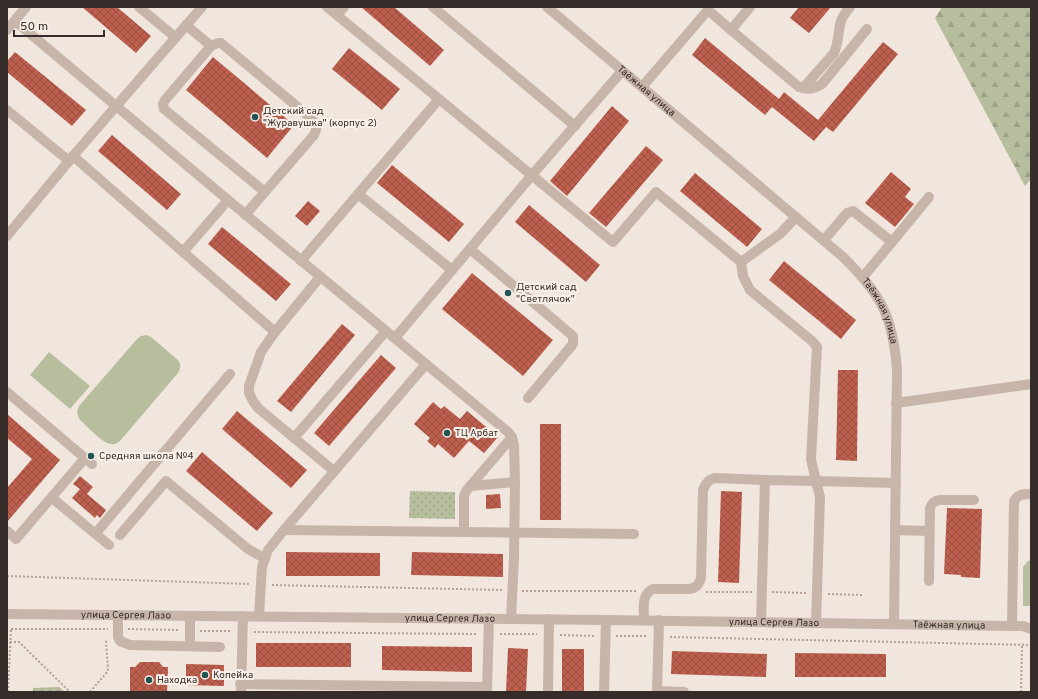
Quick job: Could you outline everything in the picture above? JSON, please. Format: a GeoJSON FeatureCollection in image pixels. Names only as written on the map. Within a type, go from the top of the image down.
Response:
{"type":"FeatureCollection","features":[{"type":"Feature","properties":{"kind":"street"},"geometry":{"type":"LineString","coordinates":[[7,30],[26,7]]}},
{"type":"Feature","properties":{"kind":"street"},"geometry":{"type":"LineString","coordinates":[[139,7],[175,37]]}},
{"type":"Feature","properties":{"kind":"street"},"geometry":{"type":"LineString","coordinates":[[7,236],[116,106],[202,7]]}},
{"type":"Feature","properties":{"kind":"street"},"geometry":{"type":"LineString","coordinates":[[327,7],[613,242],[656,192],[741,262],[743,276],[750,290],[812,341],[817,347],[811,459],[820,497],[816,622]]}},
{"type":"Feature","properties":{"kind":"street"},"geometry":{"type":"LineString","coordinates":[[337,15],[344,7]]}},
{"type":"Feature","properties":{"kind":"street"},"geometry":{"type":"LineString","coordinates":[[433,7],[575,126]]}},
{"type":"Feature","properties":{"kind":"street","name":"Таёжная улица"},"geometry":{"type":"LineString","coordinates":[[547,7],[824,240],[863,276],[882,304],[889,321],[895,344],[897,370],[894,624],[1024,626],[1031,629]]}},
{"type":"Feature","properties":{"kind":"street"},"geometry":{"type":"LineString","coordinates":[[731,30],[750,7]]}},
{"type":"Feature","properties":{"kind":"street"},"geometry":{"type":"LineString","coordinates":[[803,88],[834,53],[837,46],[841,21],[850,7]]}},
{"type":"Feature","properties":{"kind":"street"},"geometry":{"type":"LineString","coordinates":[[642,87],[706,8],[799,87],[803,88],[814,88],[822,84],[867,29]]}},
{"type":"Feature","properties":{"kind":"street"},"geometry":{"type":"LineString","coordinates":[[15,21],[245,215],[508,432],[512,437],[514,445],[515,482],[515,532],[511,619]]}},
{"type":"Feature","properties":{"kind":"street"},"geometry":{"type":"LineString","coordinates":[[186,25],[211,46]]}},
{"type":"Feature","properties":{"kind":"street"},"geometry":{"type":"LineString","coordinates":[[245,215],[265,192],[314,135],[316,125],[312,119],[221,43],[218,43],[211,46],[165,100],[163,104],[164,108],[265,192]]}},
{"type":"Feature","properties":{"kind":"street"},"geometry":{"type":"LineString","coordinates":[[395,338],[532,175],[622,71]]}},
{"type":"Feature","properties":{"kind":"street"},"geometry":{"type":"LineString","coordinates":[[301,261],[439,99]]}},
{"type":"Feature","properties":{"kind":"street"},"geometry":{"type":"LineString","coordinates":[[7,110],[71,159],[183,252],[275,332]]}},
{"type":"Feature","properties":{"kind":"street"},"geometry":{"type":"LineString","coordinates":[[358,194],[452,270]]}},
{"type":"Feature","properties":{"kind":"street"},"geometry":{"type":"LineString","coordinates":[[863,276],[929,197]]}},
{"type":"Feature","properties":{"kind":"street"},"geometry":{"type":"LineString","coordinates":[[183,252],[228,200]]}},
{"type":"Feature","properties":{"kind":"street"},"geometry":{"type":"LineString","coordinates":[[824,240],[847,213],[853,211],[892,242]]}},
{"type":"Feature","properties":{"kind":"street"},"geometry":{"type":"LineString","coordinates":[[741,262],[780,234],[796,217]]}},
{"type":"Feature","properties":{"kind":"street"},"geometry":{"type":"LineString","coordinates":[[470,249],[572,336],[572,344],[528,398]]}},
{"type":"Feature","properties":{"kind":"street"},"geometry":{"type":"LineString","coordinates":[[320,277],[275,332],[261,352],[252,375],[249,392],[258,408],[334,472]]}},
{"type":"Feature","properties":{"kind":"street"},"geometry":{"type":"LineString","coordinates":[[294,438],[386,331]]}},
{"type":"Feature","properties":{"kind":"street"},"geometry":{"type":"LineString","coordinates":[[259,616],[262,567],[264,558],[275,541],[426,364]]}},
{"type":"Feature","properties":{"kind":"street"},"geometry":{"type":"LineString","coordinates":[[96,533],[230,374]]}},
{"type":"Feature","properties":{"kind":"street"},"geometry":{"type":"LineString","coordinates":[[896,403],[1031,384]]}},
{"type":"Feature","properties":{"kind":"street"},"geometry":{"type":"LineString","coordinates":[[7,392],[89,461],[52,498],[16,539],[7,531]]}},
{"type":"Feature","properties":{"kind":"street"},"geometry":{"type":"LineString","coordinates":[[464,532],[464,496],[466,491],[512,437]]}},
{"type":"Feature","properties":{"kind":"street"},"geometry":{"type":"LineString","coordinates":[[644,620],[644,600],[648,591],[653,589],[690,589],[699,583],[701,578],[703,490],[709,480],[715,478],[896,482]]}},
{"type":"Feature","properties":{"kind":"street"},"geometry":{"type":"LineString","coordinates":[[761,622],[765,480]]}},
{"type":"Feature","properties":{"kind":"street"},"geometry":{"type":"LineString","coordinates":[[120,535],[166,481],[248,549],[264,558]]}},
{"type":"Feature","properties":{"kind":"street"},"geometry":{"type":"LineString","coordinates":[[470,486],[515,482]]}},
{"type":"Feature","properties":{"kind":"street"},"geometry":{"type":"LineString","coordinates":[[1012,626],[1014,501],[1021,494],[1031,494]]}},
{"type":"Feature","properties":{"kind":"street"},"geometry":{"type":"LineString","coordinates":[[52,498],[109,545]]}},
{"type":"Feature","properties":{"kind":"street"},"geometry":{"type":"LineString","coordinates":[[929,580],[929,531],[930,508],[932,503],[936,500],[974,500]]}},
{"type":"Feature","properties":{"kind":"street"},"geometry":{"type":"LineString","coordinates":[[284,530],[634,534]]}},
{"type":"Feature","properties":{"kind":"street"},"geometry":{"type":"LineString","coordinates":[[895,530],[929,531]]}},
{"type":"Feature","properties":{"kind":"street","name":"улица Сергея Лазо"},"geometry":{"type":"LineString","coordinates":[[7,614],[489,618],[894,624]]}},
{"type":"Feature","properties":{"kind":"street"},"geometry":{"type":"LineString","coordinates":[[118,615],[118,637],[120,641],[130,645],[220,647]]}},
{"type":"Feature","properties":{"kind":"street"},"geometry":{"type":"LineString","coordinates":[[190,616],[190,646]]}},
{"type":"Feature","properties":{"kind":"street"},"geometry":{"type":"LineString","coordinates":[[243,616],[241,688],[434,690],[486,690],[489,618]]}},
{"type":"Feature","properties":{"kind":"street"},"geometry":{"type":"LineString","coordinates":[[548,692],[549,619]]}},
{"type":"Feature","properties":{"kind":"street"},"geometry":{"type":"LineString","coordinates":[[604,692],[606,620]]}},
{"type":"Feature","properties":{"kind":"street"},"geometry":{"type":"LineString","coordinates":[[659,620],[657,692],[684,692]]}},
{"type":"Feature","properties":{"kind":"path"},"geometry":{"type":"LineString","coordinates":[[7,576],[513,590],[648,591]]}},
{"type":"Feature","properties":{"kind":"path"},"geometry":{"type":"LineString","coordinates":[[701,592],[863,595]]}},
{"type":"Feature","properties":{"kind":"path"},"geometry":{"type":"LineString","coordinates":[[8,692],[11,629],[549,634],[1031,644]]}},
{"type":"Feature","properties":{"kind":"path"},"geometry":{"type":"LineString","coordinates":[[90,692],[108,671],[106,636]]}},
{"type":"Feature","properties":{"kind":"path"},"geometry":{"type":"LineString","coordinates":[[10,642],[19,642],[70,692]]}},
{"type":"Feature","properties":{"kind":"path"},"geometry":{"type":"LineString","coordinates":[[1021,692],[1022,644]]}},
{"type":"Feature","properties":{"kind":"green space"},"geometry":{"type":"Polygon","coordinates":[[[942,7],[1031,7],[1031,179],[1025,186],[935,18],[942,7]]]}},
{"type":"Feature","properties":{"kind":"green space"},"geometry":{"type":"Polygon","coordinates":[[[147,335],[178,360],[180,370],[120,441],[116,444],[108,443],[100,438],[80,420],[77,413],[78,408],[137,339],[141,336],[147,335]]]}},
{"type":"Feature","properties":{"kind":"green space"},"geometry":{"type":"Polygon","coordinates":[[[49,352],[90,386],[70,409],[30,375],[49,352]]]}},
{"type":"Feature","properties":{"kind":"green space"},"geometry":{"type":"Polygon","coordinates":[[[410,491],[455,492],[455,519],[409,518],[410,491]]]}},
{"type":"Feature","properties":{"kind":"green space"},"geometry":{"type":"Polygon","coordinates":[[[1031,560],[1031,606],[1023,606],[1023,567],[1028,561],[1031,560]]]}},
{"type":"Feature","properties":{"kind":"green space"},"geometry":{"type":"Polygon","coordinates":[[[59,687],[65,692],[33,692],[33,688],[59,687]]]}},
{"type":"Feature","properties":{"kind":"building"},"geometry":{"type":"Polygon","coordinates":[[[82,7],[117,7],[151,36],[136,53],[82,7]]]}},
{"type":"Feature","properties":{"kind":"building"},"geometry":{"type":"Polygon","coordinates":[[[361,7],[394,7],[444,50],[430,66],[361,7]]]}},
{"type":"Feature","properties":{"kind":"building"},"geometry":{"type":"Polygon","coordinates":[[[799,7],[831,7],[809,33],[790,18],[799,7]]]}},
{"type":"Feature","properties":{"kind":"building"},"geometry":{"type":"Polygon","coordinates":[[[705,38],[779,99],[784,92],[818,120],[883,42],[898,54],[833,132],[826,127],[814,141],[772,107],[765,115],[692,55],[705,38]]]}},
{"type":"Feature","properties":{"kind":"building"},"geometry":{"type":"Polygon","coordinates":[[[349,48],[400,89],[382,110],[332,69],[349,48]]]}},
{"type":"Feature","properties":{"kind":"building"},"geometry":{"type":"Polygon","coordinates":[[[15,52],[86,110],[72,126],[7,72],[7,61],[15,52]]]}},
{"type":"Feature","properties":{"kind":"building"},"geometry":{"type":"Polygon","coordinates":[[[213,57],[294,125],[267,158],[186,90],[213,57]]]}},
{"type":"Feature","properties":{"kind":"building"},"geometry":{"type":"Polygon","coordinates":[[[612,106],[629,121],[567,196],[550,181],[612,106]]]}},
{"type":"Feature","properties":{"kind":"building"},"geometry":{"type":"Polygon","coordinates":[[[112,135],[181,194],[167,210],[98,151],[112,135]]]}},
{"type":"Feature","properties":{"kind":"building"},"geometry":{"type":"Polygon","coordinates":[[[646,146],[663,160],[606,227],[589,213],[646,146]]]}},
{"type":"Feature","properties":{"kind":"building"},"geometry":{"type":"Polygon","coordinates":[[[392,165],[464,224],[449,242],[377,183],[392,165]]]}},
{"type":"Feature","properties":{"kind":"building"},"geometry":{"type":"Polygon","coordinates":[[[891,172],[911,189],[905,197],[914,204],[895,227],[865,203],[891,172]]]}},
{"type":"Feature","properties":{"kind":"building"},"geometry":{"type":"Polygon","coordinates":[[[695,173],[762,229],[747,247],[680,191],[695,173]]]}},
{"type":"Feature","properties":{"kind":"building"},"geometry":{"type":"Polygon","coordinates":[[[308,201],[320,211],[307,226],[295,216],[308,201]]]}},
{"type":"Feature","properties":{"kind":"building"},"geometry":{"type":"Polygon","coordinates":[[[529,205],[600,265],[586,282],[515,222],[529,205]]]}},
{"type":"Feature","properties":{"kind":"building"},"geometry":{"type":"Polygon","coordinates":[[[222,227],[291,284],[276,301],[208,244],[222,227]]]}},
{"type":"Feature","properties":{"kind":"building"},"geometry":{"type":"Polygon","coordinates":[[[784,261],[856,320],[841,339],[769,280],[784,261]]]}},
{"type":"Feature","properties":{"kind":"building"},"geometry":{"type":"Polygon","coordinates":[[[472,273],[553,340],[523,376],[442,309],[472,273]]]}},
{"type":"Feature","properties":{"kind":"building"},"geometry":{"type":"Polygon","coordinates":[[[342,324],[355,335],[291,412],[277,401],[342,324]]]}},
{"type":"Feature","properties":{"kind":"building"},"geometry":{"type":"Polygon","coordinates":[[[381,355],[396,368],[329,446],[314,433],[381,355]]]}},
{"type":"Feature","properties":{"kind":"building"},"geometry":{"type":"Polygon","coordinates":[[[838,370],[858,370],[857,461],[836,460],[838,370]]]}},
{"type":"Feature","properties":{"kind":"building","name":"ТЦ Арбат"},"geometry":{"type":"Polygon","coordinates":[[[433,402],[441,409],[444,406],[460,419],[467,411],[498,437],[484,453],[469,441],[454,458],[438,444],[435,448],[427,441],[430,438],[414,424],[433,402]]]}},
{"type":"Feature","properties":{"kind":"building"},"geometry":{"type":"Polygon","coordinates":[[[237,411],[307,470],[291,488],[222,429],[237,411]]]}},
{"type":"Feature","properties":{"kind":"building"},"geometry":{"type":"Polygon","coordinates":[[[7,414],[60,460],[7,522],[7,488],[32,459],[7,438],[7,414]]]}},
{"type":"Feature","properties":{"kind":"building"},"geometry":{"type":"Polygon","coordinates":[[[540,424],[561,424],[561,520],[540,520],[540,424]]]}},
{"type":"Feature","properties":{"kind":"building"},"geometry":{"type":"Polygon","coordinates":[[[202,452],[273,513],[257,531],[186,471],[202,452]]]}},
{"type":"Feature","properties":{"kind":"building"},"geometry":{"type":"Polygon","coordinates":[[[80,476],[93,487],[87,494],[106,510],[100,518],[97,515],[95,518],[72,498],[80,489],[73,484],[80,476]]]}},
{"type":"Feature","properties":{"kind":"building"},"geometry":{"type":"Polygon","coordinates":[[[721,491],[742,492],[739,583],[718,582],[721,491]]]}},
{"type":"Feature","properties":{"kind":"building"},"geometry":{"type":"Polygon","coordinates":[[[500,494],[501,508],[486,509],[486,495],[500,494]]]}},
{"type":"Feature","properties":{"kind":"building"},"geometry":{"type":"Polygon","coordinates":[[[947,508],[982,509],[980,578],[944,574],[947,508]]]}},
{"type":"Feature","properties":{"kind":"building"},"geometry":{"type":"Polygon","coordinates":[[[286,552],[380,553],[380,576],[286,576],[286,552]]]}},
{"type":"Feature","properties":{"kind":"building"},"geometry":{"type":"Polygon","coordinates":[[[412,552],[503,554],[503,577],[411,575],[412,552]]]}},
{"type":"Feature","properties":{"kind":"building"},"geometry":{"type":"Polygon","coordinates":[[[256,643],[351,643],[351,667],[256,667],[256,643]]]}},
{"type":"Feature","properties":{"kind":"building"},"geometry":{"type":"Polygon","coordinates":[[[382,646],[472,647],[472,672],[382,670],[382,646]]]}},
{"type":"Feature","properties":{"kind":"building"},"geometry":{"type":"Polygon","coordinates":[[[508,648],[528,649],[526,692],[506,692],[508,648]]]}},
{"type":"Feature","properties":{"kind":"building"},"geometry":{"type":"Polygon","coordinates":[[[562,649],[584,649],[584,692],[562,692],[562,649]]]}},
{"type":"Feature","properties":{"kind":"building"},"geometry":{"type":"Polygon","coordinates":[[[672,651],[767,654],[766,677],[671,674],[672,651]]]}},
{"type":"Feature","properties":{"kind":"building"},"geometry":{"type":"Polygon","coordinates":[[[795,653],[886,654],[886,677],[795,677],[795,653]]]}},
{"type":"Feature","properties":{"kind":"building","name":"Находка"},"geometry":{"type":"Polygon","coordinates":[[[140,662],[159,662],[163,667],[168,667],[167,692],[130,692],[130,667],[135,667],[140,662]]]}},
{"type":"Feature","properties":{"kind":"building","name":"Копейка"},"geometry":{"type":"Polygon","coordinates":[[[186,664],[224,665],[224,686],[186,685],[186,664]]]}},
{"type":"Feature","properties":{"kind":"place","name":"Детский сад \"Журавушка\" (корпус 2)"},"geometry":{"type":"Point","coordinates":[255,117]}},
{"type":"Feature","properties":{"kind":"place","name":"Детский сад \"Светлячок\""},"geometry":{"type":"Point","coordinates":[508,293]}},
{"type":"Feature","properties":{"kind":"place","name":"ТЦ Арбат"},"geometry":{"type":"Point","coordinates":[447,433]}},
{"type":"Feature","properties":{"kind":"place","name":"Средняя школа №4"},"geometry":{"type":"Point","coordinates":[91,456]}},
{"type":"Feature","properties":{"kind":"place","name":"Копейка"},"geometry":{"type":"Point","coordinates":[205,675]}},
{"type":"Feature","properties":{"kind":"place","name":"Находка"},"geometry":{"type":"Point","coordinates":[149,680]}}]}
